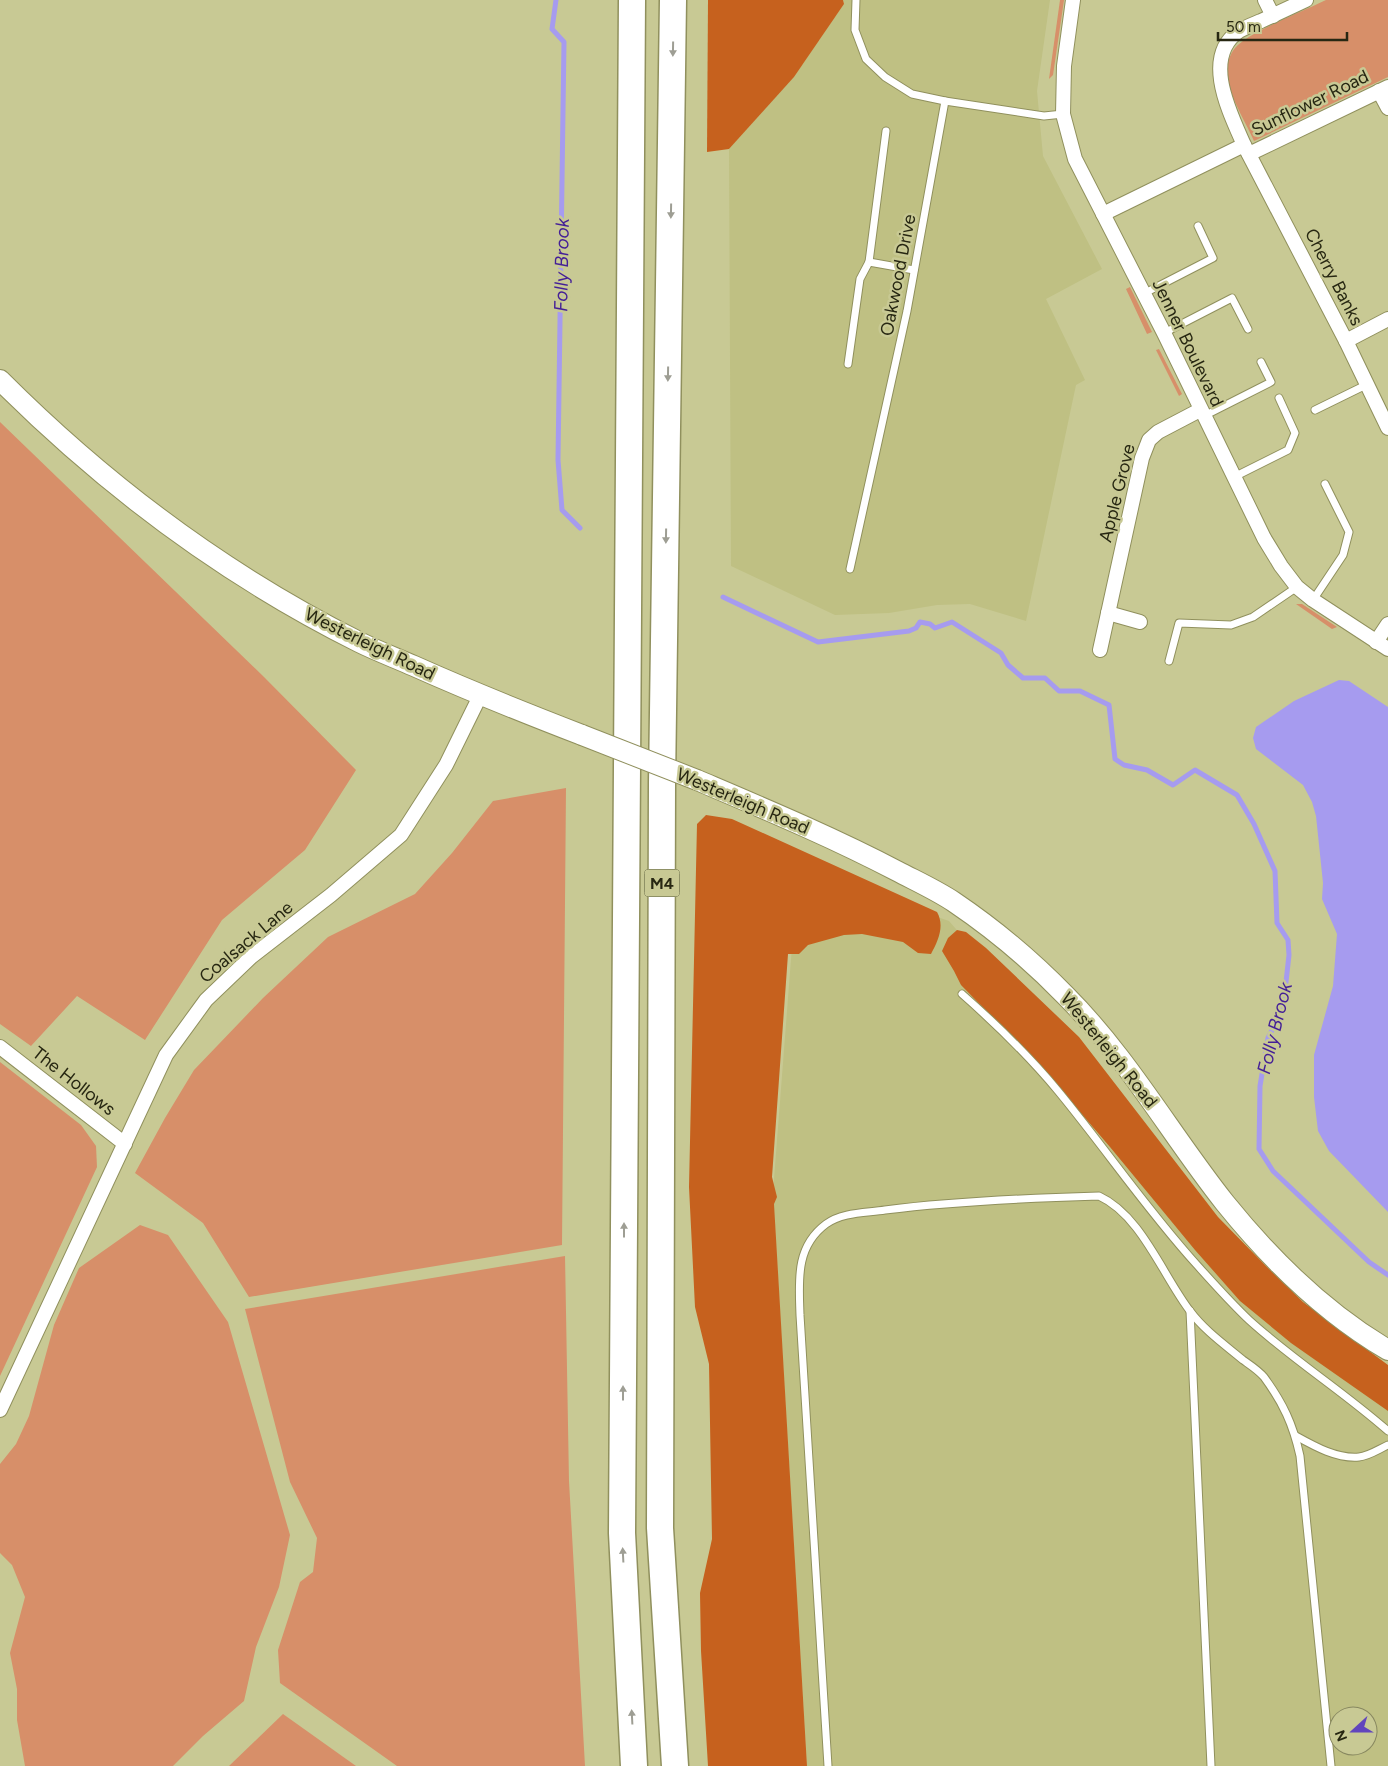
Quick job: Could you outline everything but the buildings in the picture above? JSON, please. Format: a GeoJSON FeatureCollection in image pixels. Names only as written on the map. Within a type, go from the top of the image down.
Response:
{"type":"FeatureCollection","features":[{"type":"Feature","properties":{"kind":"highway","name":"M4"},"geometry":{"type":"LineString","coordinates":[[632,0],[622,1533],[634,1766]]}},
{"type":"Feature","properties":{"kind":"highway","name":"M4"},"geometry":{"type":"LineString","coordinates":[[673,0],[662,793],[660,1528],[675,1766]]}},
{"type":"Feature","properties":{"kind":"street","name":"Jenner Boulevard"},"geometry":{"type":"LineString","coordinates":[[1073,0],[1064,66],[1063,114],[1075,159],[1164,333],[1264,538],[1281,566],[1297,586],[1313,600],[1382,645]]}},
{"type":"Feature","properties":{"kind":"street"},"geometry":{"type":"LineString","coordinates":[[1265,0],[1273,16]]}},
{"type":"Feature","properties":{"kind":"street","name":"Cherry Banks"},"geometry":{"type":"LineString","coordinates":[[1306,0],[1239,32],[1226,46],[1220,66],[1222,90],[1233,120],[1247,149],[1346,341],[1388,428]]}},
{"type":"Feature","properties":{"kind":"street"},"geometry":{"type":"LineString","coordinates":[[1384,89],[1388,108]]}},
{"type":"Feature","properties":{"kind":"street","name":"Sunflower Road"},"geometry":{"type":"LineString","coordinates":[[1247,149],[1384,89]]}},
{"type":"Feature","properties":{"kind":"street"},"geometry":{"type":"LineString","coordinates":[[1103,214],[1247,149]]}},
{"type":"Feature","properties":{"kind":"street"},"geometry":{"type":"LineString","coordinates":[[1346,341],[1388,319]]}},
{"type":"Feature","properties":{"kind":"street","name":"Westerleigh Road"},"geometry":{"type":"LineString","coordinates":[[0,380],[40,420],[142,506],[247,580],[303,613],[360,642],[480,696],[697,780],[802,824],[883,863],[952,900],[1000,936],[1067,996],[1096,1028],[1226,1203],[1285,1270],[1328,1308],[1366,1337],[1388,1350]]}},
{"type":"Feature","properties":{"kind":"street","name":"Apple Grove"},"geometry":{"type":"LineString","coordinates":[[1100,650],[1142,458],[1149,440],[1158,432],[1202,413]]}},
{"type":"Feature","properties":{"kind":"street"},"geometry":{"type":"LineString","coordinates":[[1108,614],[1140,622]]}},
{"type":"Feature","properties":{"kind":"street"},"geometry":{"type":"LineString","coordinates":[[1382,645],[1388,624]]}},
{"type":"Feature","properties":{"kind":"street","name":"Coalsack Lane"},"geometry":{"type":"LineString","coordinates":[[0,1410],[166,1055],[206,1000],[251,957],[332,895],[401,835],[446,765],[480,696]]}},
{"type":"Feature","properties":{"kind":"street","name":"The Hollows"},"geometry":{"type":"LineString","coordinates":[[0,1047],[125,1144]]}},
{"type":"Feature","properties":{"kind":"lane"},"geometry":{"type":"LineString","coordinates":[[856,0],[855,30],[866,59],[885,77],[912,94],[1044,116],[1063,114]]}},
{"type":"Feature","properties":{"kind":"lane","name":"Oakwood Drive"},"geometry":{"type":"LineString","coordinates":[[850,569],[900,345],[945,101]]}},
{"type":"Feature","properties":{"kind":"lane"},"geometry":{"type":"LineString","coordinates":[[848,364],[860,280],[869,262],[886,131]]}},
{"type":"Feature","properties":{"kind":"lane"},"geometry":{"type":"LineString","coordinates":[[1143,294],[1213,258],[1198,226]]}},
{"type":"Feature","properties":{"kind":"lane"},"geometry":{"type":"LineString","coordinates":[[869,262],[914,270]]}},
{"type":"Feature","properties":{"kind":"lane"},"geometry":{"type":"LineString","coordinates":[[1164,333],[1232,298],[1248,329]]}},
{"type":"Feature","properties":{"kind":"lane"},"geometry":{"type":"LineString","coordinates":[[1202,413],[1271,382],[1261,362]]}},
{"type":"Feature","properties":{"kind":"lane"},"geometry":{"type":"LineString","coordinates":[[1315,410],[1366,385]]}},
{"type":"Feature","properties":{"kind":"lane"},"geometry":{"type":"LineString","coordinates":[[1234,477],[1288,450],[1295,432],[1279,398]]}},
{"type":"Feature","properties":{"kind":"lane"},"geometry":{"type":"LineString","coordinates":[[1313,600],[1343,555],[1349,532],[1325,484]]}},
{"type":"Feature","properties":{"kind":"lane"},"geometry":{"type":"LineString","coordinates":[[1169,661],[1179,623],[1231,626],[1253,617],[1297,586]]}},
{"type":"Feature","properties":{"kind":"lane"},"geometry":{"type":"LineString","coordinates":[[962,994],[999,1026],[1058,1091],[1116,1168],[1196,1264],[1249,1320],[1388,1431]]}},
{"type":"Feature","properties":{"kind":"lane"},"geometry":{"type":"LineString","coordinates":[[828,1766],[798,1275],[804,1252],[813,1238],[826,1224],[842,1216],[924,1206],[1099,1196],[1112,1202],[1131,1223],[1158,1258],[1190,1311],[1211,1333],[1262,1375],[1287,1412],[1296,1436],[1301,1468],[1331,1766]]}},
{"type":"Feature","properties":{"kind":"lane"},"geometry":{"type":"LineString","coordinates":[[1190,1311],[1210,1766]]}},
{"type":"Feature","properties":{"kind":"lane"},"geometry":{"type":"LineString","coordinates":[[1296,1436],[1321,1449],[1349,1456],[1365,1456],[1388,1444]]}},
{"type":"Feature","properties":{"kind":"shaded area"},"geometry":{"type":"Polygon","coordinates":[[[708,0],[843,0],[844,4],[794,77],[729,149],[707,152],[708,0]]]}},
{"type":"Feature","properties":{"kind":"shaded area"},"geometry":{"type":"Polygon","coordinates":[[[843,0],[1050,0],[1037,91],[1043,156],[1102,269],[1046,299],[1085,380],[1076,385],[1026,621],[970,604],[937,605],[889,613],[835,615],[731,566],[729,149],[794,77],[844,4],[843,0]]]}},
{"type":"Feature","properties":{"kind":"shaded area"},"geometry":{"type":"Polygon","coordinates":[[[1060,0],[1064,0],[1053,75],[1049,79],[1060,0]]]}},
{"type":"Feature","properties":{"kind":"shaded area"},"geometry":{"type":"Polygon","coordinates":[[[1326,0],[1388,0],[1388,77],[1254,141],[1231,92],[1228,80],[1228,65],[1232,52],[1251,36],[1326,0]]]}},
{"type":"Feature","properties":{"kind":"shaded area"},"geometry":{"type":"Polygon","coordinates":[[[1130,287],[1152,332],[1147,334],[1126,289],[1130,287]]]}},
{"type":"Feature","properties":{"kind":"shaded area"},"geometry":{"type":"Polygon","coordinates":[[[1159,349],[1182,394],[1179,396],[1156,350],[1159,349]]]}},
{"type":"Feature","properties":{"kind":"shaded area"},"geometry":{"type":"Polygon","coordinates":[[[0,422],[264,677],[356,770],[305,850],[222,920],[145,1040],[77,996],[31,1046],[0,1024],[0,422]]]}},
{"type":"Feature","properties":{"kind":"shaded area"},"geometry":{"type":"Polygon","coordinates":[[[1296,604],[1302,604],[1337,627],[1332,629],[1296,604]]]}},
{"type":"Feature","properties":{"kind":"shaded area"},"geometry":{"type":"Polygon","coordinates":[[[1339,680],[1349,681],[1388,707],[1388,1212],[1329,1151],[1318,1131],[1314,1097],[1314,1055],[1333,986],[1337,934],[1322,899],[1323,883],[1316,816],[1312,802],[1303,785],[1256,749],[1253,738],[1256,727],[1294,701],[1339,680]]]}},
{"type":"Feature","properties":{"kind":"shaded area"},"geometry":{"type":"Polygon","coordinates":[[[566,788],[562,1245],[249,1297],[203,1223],[135,1173],[194,1070],[263,998],[328,937],[415,894],[452,853],[493,801],[566,788]]]}},
{"type":"Feature","properties":{"kind":"shaded area"},"geometry":{"type":"Polygon","coordinates":[[[706,815],[732,819],[937,912],[940,923],[938,939],[931,954],[918,953],[903,942],[862,934],[844,935],[808,945],[799,954],[788,954],[772,1177],[777,1197],[774,1204],[807,1766],[708,1766],[701,1651],[700,1593],[712,1539],[709,1364],[695,1307],[689,1187],[697,824],[706,815]]]}},
{"type":"Feature","properties":{"kind":"shaded area"},"geometry":{"type":"Polygon","coordinates":[[[798,869],[949,921],[1296,1321],[1388,1375],[1388,1766],[807,1766],[773,1192],[798,869]]]}},
{"type":"Feature","properties":{"kind":"shaded area"},"geometry":{"type":"Polygon","coordinates":[[[957,930],[966,932],[986,948],[1079,1037],[1218,1217],[1266,1266],[1303,1302],[1388,1365],[1388,1411],[1291,1343],[1240,1301],[1043,1069],[961,985],[942,951],[948,938],[957,930]]]}},
{"type":"Feature","properties":{"kind":"shaded area"},"geometry":{"type":"Polygon","coordinates":[[[0,1062],[81,1125],[96,1146],[97,1167],[0,1376],[0,1062]]]}},
{"type":"Feature","properties":{"kind":"shaded area"},"geometry":{"type":"Polygon","coordinates":[[[140,1225],[168,1235],[228,1322],[290,1535],[279,1587],[256,1647],[244,1701],[203,1736],[173,1766],[25,1766],[17,1720],[17,1689],[10,1653],[25,1597],[12,1565],[0,1553],[0,1464],[16,1444],[29,1416],[54,1325],[79,1268],[140,1225]]]}},
{"type":"Feature","properties":{"kind":"shaded area"},"geometry":{"type":"Polygon","coordinates":[[[565,1256],[569,1481],[585,1766],[397,1766],[280,1683],[278,1650],[300,1582],[313,1572],[317,1538],[290,1482],[245,1309],[565,1256]]]}},
{"type":"Feature","properties":{"kind":"shaded area"},"geometry":{"type":"Polygon","coordinates":[[[283,1714],[356,1766],[229,1766],[283,1714]]]}},
{"type":"Feature","properties":{"kind":"waterway","name":"Folly Brook"},"geometry":{"type":"LineString","coordinates":[[556,0],[552,29],[564,42],[558,460],[562,510],[580,528]]}},
{"type":"Feature","properties":{"kind":"waterway","name":"Folly Brook"},"geometry":{"type":"LineString","coordinates":[[723,597],[818,642],[909,631],[916,628],[920,622],[930,624],[935,628],[952,622],[1001,653],[1008,665],[1023,678],[1045,678],[1059,691],[1080,691],[1109,705],[1115,759],[1124,765],[1147,770],[1173,785],[1195,770],[1237,795],[1254,824],[1275,871],[1277,923],[1288,940],[1289,955],[1283,1009],[1268,1038],[1260,1086],[1259,1149],[1273,1171],[1369,1262],[1388,1275]]}}]}
